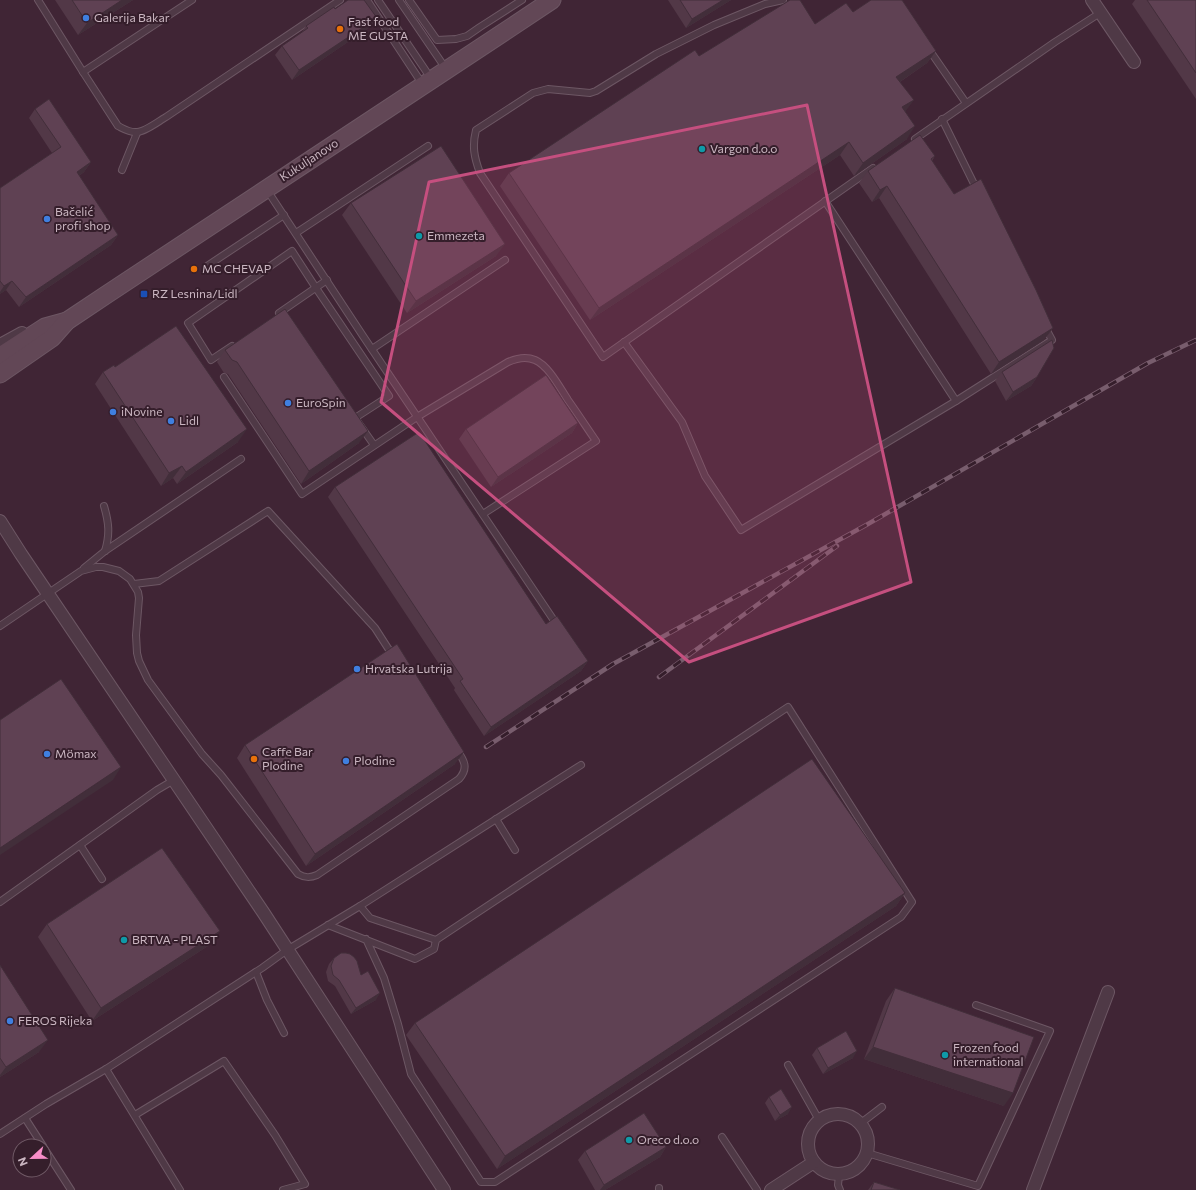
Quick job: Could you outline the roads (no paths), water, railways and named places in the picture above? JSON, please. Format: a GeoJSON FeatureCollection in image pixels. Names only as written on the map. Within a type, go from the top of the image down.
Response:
{"type":"FeatureCollection","features":[{"type":"Feature","properties":{"kind":"main road","name":"Kukuljanovo"},"geometry":{"type":"LineString","coordinates":[[0,374],[52,338],[67,321],[266,188],[447,71],[552,0]]}},
{"type":"Feature","properties":{"kind":"main road","name":"Kukuljanovo"},"geometry":{"type":"LineString","coordinates":[[0,356],[45,327],[67,321]]}},
{"type":"Feature","properties":{"kind":"street"},"geometry":{"type":"LineString","coordinates":[[1092,0],[1134,62]]}},
{"type":"Feature","properties":{"kind":"street"},"geometry":{"type":"LineString","coordinates":[[0,345],[25,332],[45,327]]}},
{"type":"Feature","properties":{"kind":"street"},"geometry":{"type":"LineString","coordinates":[[0,521],[287,950],[444,1190]]}},
{"type":"Feature","properties":{"kind":"street"},"geometry":{"type":"LineString","coordinates":[[1033,1190],[1108,992]]}},
{"type":"Feature","properties":{"kind":"street"},"geometry":{"type":"LineString","coordinates":[[843,1113],[861,1123],[869,1142],[867,1153],[857,1168],[848,1173],[839,1175],[829,1173],[820,1169],[809,1153],[807,1143],[809,1133],[822,1117],[843,1113]]}},
{"type":"Feature","properties":{"kind":"street"},"geometry":{"type":"LineString","coordinates":[[771,1190],[814,1162]]}},
{"type":"Feature","properties":{"kind":"lane"},"geometry":{"type":"LineString","coordinates":[[38,0],[118,126],[126,130],[137,132],[146,129],[166,117],[340,0]]}},
{"type":"Feature","properties":{"kind":"lane"},"geometry":{"type":"LineString","coordinates":[[83,72],[192,0]]}},
{"type":"Feature","properties":{"kind":"lane"},"geometry":{"type":"LineString","coordinates":[[367,0],[428,83]]}},
{"type":"Feature","properties":{"kind":"lane"},"geometry":{"type":"LineString","coordinates":[[378,0],[428,83]]}},
{"type":"Feature","properties":{"kind":"lane"},"geometry":{"type":"LineString","coordinates":[[399,0],[447,71]]}},
{"type":"Feature","properties":{"kind":"lane"},"geometry":{"type":"LineString","coordinates":[[409,0],[437,40],[456,39],[467,36],[522,0]]}},
{"type":"Feature","properties":{"kind":"lane"},"geometry":{"type":"LineString","coordinates":[[783,0],[765,4],[707,28],[656,54],[596,91],[590,93],[548,89],[533,93],[476,130],[473,142],[474,155],[480,173],[603,357],[877,165]]}},
{"type":"Feature","properties":{"kind":"lane"},"geometry":{"type":"LineString","coordinates":[[910,142],[1100,13]]}},
{"type":"Feature","properties":{"kind":"lane"},"geometry":{"type":"LineString","coordinates":[[926,45],[966,103]]}},
{"type":"Feature","properties":{"kind":"lane"},"geometry":{"type":"LineString","coordinates":[[942,119],[981,197]]}},
{"type":"Feature","properties":{"kind":"lane"},"geometry":{"type":"LineString","coordinates":[[122,170],[137,132]]}},
{"type":"Feature","properties":{"kind":"lane"},"geometry":{"type":"LineString","coordinates":[[296,233],[428,146]]}},
{"type":"Feature","properties":{"kind":"lane"},"geometry":{"type":"LineString","coordinates":[[266,188],[560,629]]}},
{"type":"Feature","properties":{"kind":"lane"},"geometry":{"type":"LineString","coordinates":[[825,201],[956,401]]}},
{"type":"Feature","properties":{"kind":"lane"},"geometry":{"type":"LineString","coordinates":[[207,266],[284,215]]}},
{"type":"Feature","properties":{"kind":"lane"},"geometry":{"type":"LineString","coordinates":[[236,343],[211,360],[188,323],[292,251],[389,396],[355,418],[373,446]]}},
{"type":"Feature","properties":{"kind":"lane"},"geometry":{"type":"LineString","coordinates":[[372,349],[505,260]]}},
{"type":"Feature","properties":{"kind":"lane"},"geometry":{"type":"LineString","coordinates":[[273,317],[327,280]]}},
{"type":"Feature","properties":{"kind":"lane"},"geometry":{"type":"LineString","coordinates":[[279,313],[284,320]]}},
{"type":"Feature","properties":{"kind":"lane"},"geometry":{"type":"LineString","coordinates":[[624,342],[682,422],[705,476],[741,530],[956,401],[1052,340],[1041,318]]}},
{"type":"Feature","properties":{"kind":"lane"},"geometry":{"type":"LineString","coordinates":[[224,377],[302,494],[417,416],[508,362],[514,359],[526,358],[536,360],[546,368],[596,441],[483,514]]}},
{"type":"Feature","properties":{"kind":"lane"},"geometry":{"type":"LineString","coordinates":[[350,415],[373,446]]}},
{"type":"Feature","properties":{"kind":"lane"},"geometry":{"type":"LineString","coordinates":[[0,626],[48,594],[105,551],[242,459]]}},
{"type":"Feature","properties":{"kind":"lane"},"geometry":{"type":"LineString","coordinates":[[104,506],[107,514],[109,532],[105,551]]}},
{"type":"Feature","properties":{"kind":"lane"},"geometry":{"type":"LineString","coordinates":[[134,584],[160,581],[268,511],[375,628],[397,661]]}},
{"type":"Feature","properties":{"kind":"lane"},"geometry":{"type":"LineString","coordinates":[[81,570],[96,567],[112,568],[125,574],[134,584],[139,598],[136,635],[137,653],[141,666],[148,680],[202,754],[221,775],[298,874],[302,877],[311,877],[317,874],[459,779],[464,772],[465,764],[454,746]]}},
{"type":"Feature","properties":{"kind":"lane"},"geometry":{"type":"LineString","coordinates":[[328,925],[366,939],[415,959],[434,949],[436,940],[788,707],[912,902],[902,917],[496,1182],[481,1182],[411,1074],[384,978],[366,939]]}},
{"type":"Feature","properties":{"kind":"lane"},"geometry":{"type":"LineString","coordinates":[[0,1134],[106,1069],[256,972],[287,950],[360,906],[581,765]]}},
{"type":"Feature","properties":{"kind":"lane"},"geometry":{"type":"LineString","coordinates":[[0,902],[157,790],[174,780]]}},
{"type":"Feature","properties":{"kind":"lane"},"geometry":{"type":"LineString","coordinates":[[496,819],[515,850]]}},
{"type":"Feature","properties":{"kind":"lane"},"geometry":{"type":"LineString","coordinates":[[80,845],[102,879]]}},
{"type":"Feature","properties":{"kind":"lane"},"geometry":{"type":"LineString","coordinates":[[360,906],[370,918],[436,940]]}},
{"type":"Feature","properties":{"kind":"lane"},"geometry":{"type":"LineString","coordinates":[[256,972],[267,1000],[284,1033]]}},
{"type":"Feature","properties":{"kind":"lane"},"geometry":{"type":"LineString","coordinates":[[867,1153],[978,1186],[1050,1031],[976,1005]]}},
{"type":"Feature","properties":{"kind":"lane"},"geometry":{"type":"LineString","coordinates":[[135,1115],[224,1061],[245,1089],[305,1184],[282,1190]]}},
{"type":"Feature","properties":{"kind":"lane"},"geometry":{"type":"LineString","coordinates":[[788,1064],[819,1120]]}},
{"type":"Feature","properties":{"kind":"lane"},"geometry":{"type":"LineString","coordinates":[[106,1069],[180,1190]]}},
{"type":"Feature","properties":{"kind":"lane"},"geometry":{"type":"LineString","coordinates":[[861,1123],[882,1107]]}},
{"type":"Feature","properties":{"kind":"lane"},"geometry":{"type":"LineString","coordinates":[[25,1118],[37,1138]]}},
{"type":"Feature","properties":{"kind":"lane"},"geometry":{"type":"LineString","coordinates":[[722,1137],[757,1190]]}},
{"type":"Feature","properties":{"kind":"lane"},"geometry":{"type":"LineString","coordinates":[[52,1161],[71,1190]]}},
{"type":"Feature","properties":{"kind":"lane"},"geometry":{"type":"LineString","coordinates":[[839,1175],[838,1185],[840,1190]]}},
{"type":"Feature","properties":{"kind":"railway"},"geometry":{"type":"LineString","coordinates":[[486,747],[613,664],[868,524],[1148,363],[1196,340]]}},
{"type":"Feature","properties":{"kind":"railway"},"geometry":{"type":"LineString","coordinates":[[659,677],[837,546]]}},
{"type":"Feature","properties":{"kind":"place","name":"Galerija Bakar"},"geometry":{"type":"Point","coordinates":[86,18]}},
{"type":"Feature","properties":{"kind":"place","name":"Fast food ME GUSTA"},"geometry":{"type":"Point","coordinates":[340,29]}},
{"type":"Feature","properties":{"kind":"place","name":"Vargon d.o.o"},"geometry":{"type":"Point","coordinates":[702,149]}},
{"type":"Feature","properties":{"kind":"place","name":"Bačelić profi shop"},"geometry":{"type":"Point","coordinates":[47,219]}},
{"type":"Feature","properties":{"kind":"place","name":"Emmezeta"},"geometry":{"type":"Point","coordinates":[419,236]}},
{"type":"Feature","properties":{"kind":"place","name":"MC CHEVAP"},"geometry":{"type":"Point","coordinates":[194,269]}},
{"type":"Feature","properties":{"kind":"place","name":"RZ Lesnina/Lidl"},"geometry":{"type":"Point","coordinates":[144,294]}},
{"type":"Feature","properties":{"kind":"place","name":"EuroSpin"},"geometry":{"type":"Point","coordinates":[288,403]}},
{"type":"Feature","properties":{"kind":"place","name":"iNovine"},"geometry":{"type":"Point","coordinates":[113,412]}},
{"type":"Feature","properties":{"kind":"place","name":"Lidl"},"geometry":{"type":"Point","coordinates":[171,421]}},
{"type":"Feature","properties":{"kind":"place","name":"Hrvatska Lutrija"},"geometry":{"type":"Point","coordinates":[357,669]}},
{"type":"Feature","properties":{"kind":"place","name":"Mömax"},"geometry":{"type":"Point","coordinates":[47,754]}},
{"type":"Feature","properties":{"kind":"place","name":"Caffe Bar Plodine"},"geometry":{"type":"Point","coordinates":[254,759]}},
{"type":"Feature","properties":{"kind":"place","name":"Plodine"},"geometry":{"type":"Point","coordinates":[346,761]}},
{"type":"Feature","properties":{"kind":"place","name":"BRTVA - PLAST"},"geometry":{"type":"Point","coordinates":[124,940]}},
{"type":"Feature","properties":{"kind":"place","name":"FEROS Rijeka"},"geometry":{"type":"Point","coordinates":[10,1021]}},
{"type":"Feature","properties":{"kind":"place","name":"Frozen food international"},"geometry":{"type":"Point","coordinates":[945,1055]}},
{"type":"Feature","properties":{"kind":"place","name":"Oreco d.o.o"},"geometry":{"type":"Point","coordinates":[629,1140]}}]}
